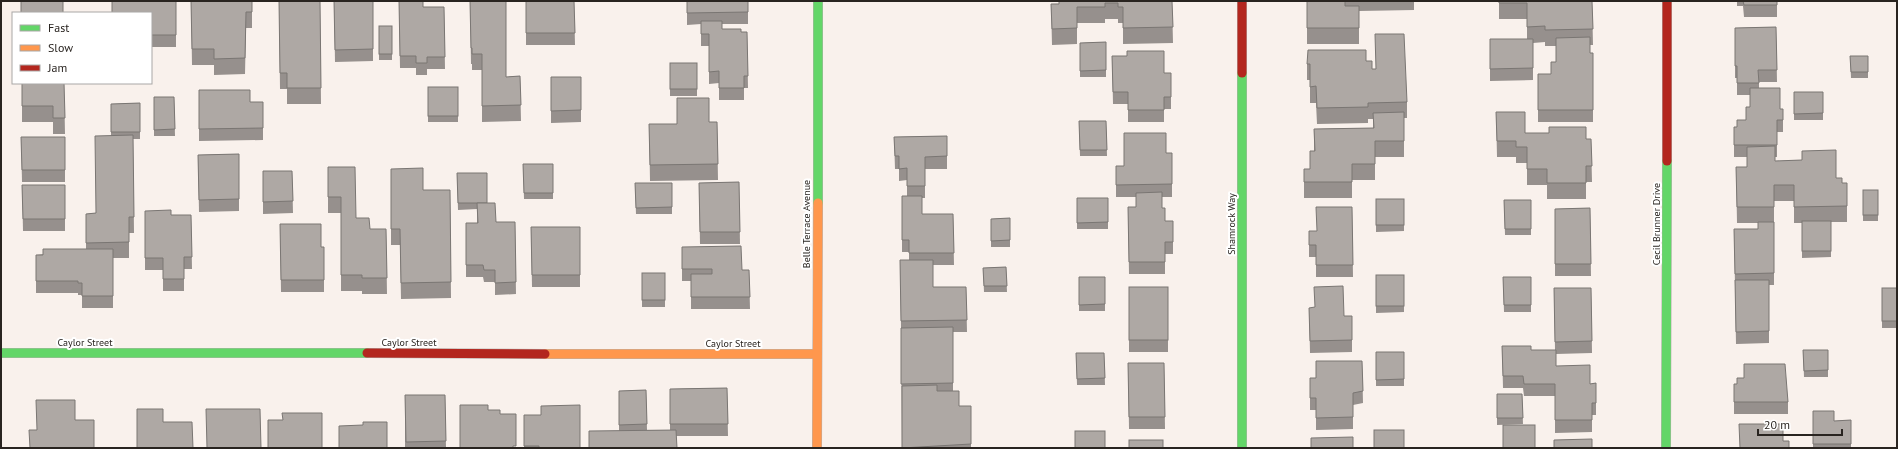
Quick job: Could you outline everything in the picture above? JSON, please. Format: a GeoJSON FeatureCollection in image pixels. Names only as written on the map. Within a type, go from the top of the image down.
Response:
{"type":"FeatureCollection","features":[{"type":"Feature","properties":{"kind":"street","name":"Belle Terrace Avenue"},"geometry":{"type":"LineString","coordinates":[[817,448],[818,1]]}},
{"type":"Feature","properties":{"kind":"street","name":"Shamrock Way"},"geometry":{"type":"LineString","coordinates":[[1242,1],[1242,448]]}},
{"type":"Feature","properties":{"kind":"street","name":"Cecil Brunner Drive"},"geometry":{"type":"LineString","coordinates":[[1666,448],[1667,1]]}},
{"type":"Feature","properties":{"kind":"street","name":"Caylor Street"},"geometry":{"type":"LineString","coordinates":[[1,353],[817,354]]}},
{"type":"Feature","properties":{"kind":"building"},"geometry":{"type":"Polygon","coordinates":[[[21,1],[63,1],[63,12],[21,12],[21,1]]]}},
{"type":"Feature","properties":{"kind":"building"},"geometry":{"type":"Polygon","coordinates":[[[112,1],[176,1],[176,35],[152,35],[152,12],[112,12],[112,1]]]}},
{"type":"Feature","properties":{"kind":"building"},"geometry":{"type":"Polygon","coordinates":[[[191,1],[252,1],[252,12],[246,12],[245,58],[214,59],[214,49],[192,49],[191,1]]]}},
{"type":"Feature","properties":{"kind":"building"},"geometry":{"type":"Polygon","coordinates":[[[279,1],[320,1],[321,88],[287,88],[287,73],[280,73],[279,1]]]}},
{"type":"Feature","properties":{"kind":"building"},"geometry":{"type":"Polygon","coordinates":[[[334,1],[373,1],[373,49],[335,50],[334,1]]]}},
{"type":"Feature","properties":{"kind":"building"},"geometry":{"type":"Polygon","coordinates":[[[399,1],[423,1],[423,7],[444,7],[445,57],[427,57],[427,63],[416,63],[416,56],[400,56],[399,1]]]}},
{"type":"Feature","properties":{"kind":"building"},"geometry":{"type":"Polygon","coordinates":[[[470,1],[506,1],[506,77],[520,76],[521,105],[482,106],[482,54],[472,54],[470,1]]]}},
{"type":"Feature","properties":{"kind":"building"},"geometry":{"type":"Polygon","coordinates":[[[526,1],[574,1],[575,33],[526,33],[526,1]]]}},
{"type":"Feature","properties":{"kind":"building"},"geometry":{"type":"Polygon","coordinates":[[[687,1],[748,1],[748,12],[687,13],[687,1]]]}},
{"type":"Feature","properties":{"kind":"building"},"geometry":{"type":"Polygon","coordinates":[[[1059,1],[1172,1],[1173,27],[1123,28],[1123,7],[1118,7],[1118,3],[1105,3],[1105,7],[1077,7],[1077,28],[1052,29],[1051,4],[1059,4],[1059,1]]]}},
{"type":"Feature","properties":{"kind":"building"},"geometry":{"type":"Polygon","coordinates":[[[1307,1],[1345,1],[1345,6],[1359,6],[1359,28],[1307,28],[1307,1]]]}},
{"type":"Feature","properties":{"kind":"building"},"geometry":{"type":"Polygon","coordinates":[[[1499,1],[1592,1],[1593,29],[1545,30],[1545,26],[1527,27],[1527,3],[1499,3],[1499,1]]]}},
{"type":"Feature","properties":{"kind":"building"},"geometry":{"type":"Polygon","coordinates":[[[1743,1],[1777,1],[1777,5],[1744,5],[1743,1]]]}},
{"type":"Feature","properties":{"kind":"building"},"geometry":{"type":"Polygon","coordinates":[[[701,21],[722,21],[722,29],[741,29],[741,32],[747,32],[748,76],[744,76],[744,88],[719,88],[719,71],[709,72],[709,34],[701,34],[701,21]]]}},
{"type":"Feature","properties":{"kind":"building"},"geometry":{"type":"Polygon","coordinates":[[[379,26],[392,26],[392,54],[379,54],[379,26]]]}},
{"type":"Feature","properties":{"kind":"building"},"geometry":{"type":"Polygon","coordinates":[[[1776,27],[1777,70],[1758,70],[1759,83],[1737,83],[1737,66],[1735,66],[1735,28],[1776,27]]]}},
{"type":"Feature","properties":{"kind":"building"},"geometry":{"type":"Polygon","coordinates":[[[1375,34],[1404,34],[1407,102],[1368,103],[1368,107],[1317,108],[1316,86],[1310,87],[1310,64],[1307,64],[1308,50],[1366,50],[1366,61],[1372,61],[1372,69],[1376,69],[1375,34]]]}},
{"type":"Feature","properties":{"kind":"building"},"geometry":{"type":"Polygon","coordinates":[[[1590,37],[1590,53],[1593,53],[1593,110],[1538,110],[1538,74],[1551,74],[1551,62],[1556,62],[1556,38],[1590,37]]]}},
{"type":"Feature","properties":{"kind":"building"},"geometry":{"type":"Polygon","coordinates":[[[1490,39],[1533,39],[1533,68],[1490,69],[1490,39]]]}},
{"type":"Feature","properties":{"kind":"building"},"geometry":{"type":"Polygon","coordinates":[[[1106,42],[1106,70],[1080,71],[1080,43],[1106,42]]]}},
{"type":"Feature","properties":{"kind":"building"},"geometry":{"type":"Polygon","coordinates":[[[1127,51],[1164,51],[1164,73],[1171,73],[1171,97],[1164,97],[1164,110],[1128,110],[1128,92],[1113,92],[1112,56],[1127,56],[1127,51]]]}},
{"type":"Feature","properties":{"kind":"building"},"geometry":{"type":"Polygon","coordinates":[[[1850,56],[1868,56],[1868,72],[1851,72],[1850,56]]]}},
{"type":"Feature","properties":{"kind":"building"},"geometry":{"type":"Polygon","coordinates":[[[670,63],[697,63],[697,89],[670,89],[670,63]]]}},
{"type":"Feature","properties":{"kind":"building"},"geometry":{"type":"Polygon","coordinates":[[[551,77],[581,77],[581,110],[551,111],[551,77]]]}},
{"type":"Feature","properties":{"kind":"building"},"geometry":{"type":"Polygon","coordinates":[[[22,84],[64,84],[65,118],[53,118],[53,106],[22,106],[22,84]]]}},
{"type":"Feature","properties":{"kind":"building"},"geometry":{"type":"Polygon","coordinates":[[[428,87],[458,87],[458,116],[428,116],[428,87]]]}},
{"type":"Feature","properties":{"kind":"building"},"geometry":{"type":"Polygon","coordinates":[[[1750,88],[1780,88],[1780,109],[1783,109],[1783,120],[1777,120],[1777,145],[1734,145],[1734,127],[1737,127],[1737,120],[1746,120],[1746,107],[1750,107],[1750,88]]]}},
{"type":"Feature","properties":{"kind":"building"},"geometry":{"type":"Polygon","coordinates":[[[199,90],[250,90],[250,102],[263,102],[263,128],[199,129],[199,90]]]}},
{"type":"Feature","properties":{"kind":"building"},"geometry":{"type":"Polygon","coordinates":[[[1794,92],[1823,92],[1823,113],[1794,114],[1794,92]]]}},
{"type":"Feature","properties":{"kind":"building"},"geometry":{"type":"Polygon","coordinates":[[[154,97],[174,97],[175,129],[154,130],[154,97]]]}},
{"type":"Feature","properties":{"kind":"building"},"geometry":{"type":"Polygon","coordinates":[[[677,98],[709,98],[709,122],[717,122],[718,164],[650,165],[649,124],[677,124],[677,98]]]}},
{"type":"Feature","properties":{"kind":"building"},"geometry":{"type":"Polygon","coordinates":[[[140,103],[140,132],[111,132],[111,104],[140,103]]]}},
{"type":"Feature","properties":{"kind":"building"},"geometry":{"type":"Polygon","coordinates":[[[1404,112],[1404,141],[1375,141],[1375,164],[1352,164],[1352,182],[1304,182],[1304,169],[1310,169],[1310,151],[1315,151],[1314,129],[1374,128],[1373,113],[1404,112]]]}},
{"type":"Feature","properties":{"kind":"building"},"geometry":{"type":"Polygon","coordinates":[[[1496,112],[1525,112],[1525,133],[1549,133],[1549,127],[1586,127],[1586,139],[1591,139],[1592,166],[1586,166],[1586,183],[1547,183],[1547,169],[1527,169],[1527,147],[1516,147],[1516,141],[1497,141],[1496,112]]]}},
{"type":"Feature","properties":{"kind":"building"},"geometry":{"type":"Polygon","coordinates":[[[1079,121],[1106,121],[1107,150],[1080,150],[1079,121]]]}},
{"type":"Feature","properties":{"kind":"building"},"geometry":{"type":"Polygon","coordinates":[[[1124,133],[1166,133],[1166,153],[1172,153],[1172,184],[1116,185],[1116,166],[1124,166],[1124,133]]]}},
{"type":"Feature","properties":{"kind":"building"},"geometry":{"type":"Polygon","coordinates":[[[133,135],[134,217],[129,217],[129,242],[86,243],[86,214],[96,213],[95,136],[133,135]]]}},
{"type":"Feature","properties":{"kind":"building"},"geometry":{"type":"Polygon","coordinates":[[[947,136],[947,156],[925,157],[925,186],[907,186],[907,168],[899,169],[899,156],[895,156],[894,137],[947,136]]]}},
{"type":"Feature","properties":{"kind":"building"},"geometry":{"type":"Polygon","coordinates":[[[21,137],[65,137],[65,170],[22,170],[21,137]]]}},
{"type":"Feature","properties":{"kind":"building"},"geometry":{"type":"Polygon","coordinates":[[[1775,146],[1775,161],[1802,160],[1802,151],[1836,150],[1836,178],[1842,178],[1842,183],[1847,183],[1847,206],[1794,207],[1794,185],[1774,185],[1774,207],[1737,207],[1736,167],[1747,167],[1747,147],[1775,146]]]}},
{"type":"Feature","properties":{"kind":"building"},"geometry":{"type":"Polygon","coordinates":[[[239,154],[239,199],[199,200],[198,155],[239,154]]]}},
{"type":"Feature","properties":{"kind":"building"},"geometry":{"type":"Polygon","coordinates":[[[523,164],[553,164],[553,193],[524,193],[523,164]]]}},
{"type":"Feature","properties":{"kind":"building"},"geometry":{"type":"Polygon","coordinates":[[[328,167],[355,167],[356,218],[369,218],[370,229],[386,229],[387,278],[362,278],[362,275],[341,275],[341,197],[328,197],[328,167]]]}},
{"type":"Feature","properties":{"kind":"building"},"geometry":{"type":"Polygon","coordinates":[[[423,168],[423,190],[450,190],[451,282],[401,283],[400,229],[391,229],[391,169],[423,168]]]}},
{"type":"Feature","properties":{"kind":"building"},"geometry":{"type":"Polygon","coordinates":[[[263,171],[292,171],[293,201],[263,202],[263,171]]]}},
{"type":"Feature","properties":{"kind":"building"},"geometry":{"type":"Polygon","coordinates":[[[457,173],[487,173],[487,203],[458,203],[457,173]]]}},
{"type":"Feature","properties":{"kind":"building"},"geometry":{"type":"Polygon","coordinates":[[[739,182],[740,232],[700,232],[699,183],[739,182]]]}},
{"type":"Feature","properties":{"kind":"building"},"geometry":{"type":"Polygon","coordinates":[[[635,183],[672,183],[672,207],[636,208],[635,183]]]}},
{"type":"Feature","properties":{"kind":"building"},"geometry":{"type":"Polygon","coordinates":[[[22,185],[65,185],[65,219],[23,219],[22,185]]]}},
{"type":"Feature","properties":{"kind":"building"},"geometry":{"type":"Polygon","coordinates":[[[1863,190],[1878,190],[1878,215],[1863,215],[1863,190]]]}},
{"type":"Feature","properties":{"kind":"building"},"geometry":{"type":"Polygon","coordinates":[[[1162,192],[1162,208],[1165,208],[1165,221],[1173,221],[1173,242],[1165,242],[1165,262],[1129,262],[1128,207],[1136,207],[1136,193],[1162,192]]]}},
{"type":"Feature","properties":{"kind":"building"},"geometry":{"type":"Polygon","coordinates":[[[902,196],[922,196],[922,214],[953,214],[954,253],[909,253],[909,240],[902,240],[902,196]]]}},
{"type":"Feature","properties":{"kind":"building"},"geometry":{"type":"Polygon","coordinates":[[[1077,198],[1108,198],[1108,222],[1077,223],[1077,198]]]}},
{"type":"Feature","properties":{"kind":"building"},"geometry":{"type":"Polygon","coordinates":[[[1376,199],[1404,199],[1404,225],[1376,225],[1376,199]]]}},
{"type":"Feature","properties":{"kind":"building"},"geometry":{"type":"Polygon","coordinates":[[[1504,200],[1531,200],[1531,229],[1505,229],[1504,200]]]}},
{"type":"Feature","properties":{"kind":"building"},"geometry":{"type":"Polygon","coordinates":[[[477,203],[495,203],[496,222],[515,222],[516,282],[495,283],[495,270],[484,270],[483,265],[466,265],[466,223],[478,223],[477,203]]]}},
{"type":"Feature","properties":{"kind":"building"},"geometry":{"type":"Polygon","coordinates":[[[1316,207],[1352,207],[1353,265],[1316,265],[1316,245],[1309,245],[1309,231],[1317,231],[1316,207]]]}},
{"type":"Feature","properties":{"kind":"building"},"geometry":{"type":"Polygon","coordinates":[[[1590,208],[1591,264],[1555,264],[1555,209],[1590,208]]]}},
{"type":"Feature","properties":{"kind":"building"},"geometry":{"type":"Polygon","coordinates":[[[171,210],[171,215],[191,215],[192,257],[184,257],[184,279],[163,279],[163,258],[145,258],[145,211],[171,210]]]}},
{"type":"Feature","properties":{"kind":"building"},"geometry":{"type":"Polygon","coordinates":[[[1010,218],[1010,240],[991,241],[991,219],[1010,218]]]}},
{"type":"Feature","properties":{"kind":"building"},"geometry":{"type":"Polygon","coordinates":[[[1802,221],[1831,221],[1831,251],[1802,251],[1802,221]]]}},
{"type":"Feature","properties":{"kind":"building"},"geometry":{"type":"Polygon","coordinates":[[[1758,222],[1774,222],[1774,273],[1735,274],[1734,229],[1758,229],[1758,222]]]}},
{"type":"Feature","properties":{"kind":"building"},"geometry":{"type":"Polygon","coordinates":[[[280,224],[321,224],[321,247],[324,247],[324,280],[281,280],[280,224]]]}},
{"type":"Feature","properties":{"kind":"building"},"geometry":{"type":"Polygon","coordinates":[[[531,227],[580,227],[580,275],[532,275],[531,227]]]}},
{"type":"Feature","properties":{"kind":"building"},"geometry":{"type":"Polygon","coordinates":[[[741,246],[742,270],[749,270],[750,297],[691,297],[691,274],[712,274],[712,269],[682,269],[682,247],[741,246]]]}},
{"type":"Feature","properties":{"kind":"building"},"geometry":{"type":"Polygon","coordinates":[[[43,249],[113,249],[113,296],[82,296],[82,283],[78,283],[78,281],[36,281],[36,255],[43,255],[43,249]]]}},
{"type":"Feature","properties":{"kind":"building"},"geometry":{"type":"Polygon","coordinates":[[[900,260],[933,260],[933,287],[966,287],[967,320],[901,321],[900,260]]]}},
{"type":"Feature","properties":{"kind":"building"},"geometry":{"type":"Polygon","coordinates":[[[1006,267],[1007,286],[984,286],[983,268],[1006,267]]]}},
{"type":"Feature","properties":{"kind":"building"},"geometry":{"type":"Polygon","coordinates":[[[642,273],[665,273],[665,300],[642,300],[642,273]]]}},
{"type":"Feature","properties":{"kind":"building"},"geometry":{"type":"Polygon","coordinates":[[[1376,275],[1404,275],[1404,306],[1376,306],[1376,275]]]}},
{"type":"Feature","properties":{"kind":"building"},"geometry":{"type":"Polygon","coordinates":[[[1079,277],[1105,277],[1105,304],[1079,305],[1079,277]]]}},
{"type":"Feature","properties":{"kind":"building"},"geometry":{"type":"Polygon","coordinates":[[[1503,277],[1531,277],[1531,305],[1504,305],[1503,277]]]}},
{"type":"Feature","properties":{"kind":"building"},"geometry":{"type":"Polygon","coordinates":[[[1735,280],[1769,280],[1769,331],[1736,332],[1735,280]]]}},
{"type":"Feature","properties":{"kind":"building"},"geometry":{"type":"Polygon","coordinates":[[[1343,286],[1344,316],[1352,316],[1352,340],[1310,341],[1309,308],[1315,307],[1314,287],[1343,286]]]}},
{"type":"Feature","properties":{"kind":"building"},"geometry":{"type":"Polygon","coordinates":[[[1129,287],[1168,287],[1168,340],[1129,340],[1129,287]]]}},
{"type":"Feature","properties":{"kind":"building"},"geometry":{"type":"Polygon","coordinates":[[[1554,288],[1591,288],[1592,341],[1555,342],[1554,288]]]}},
{"type":"Feature","properties":{"kind":"building"},"geometry":{"type":"Polygon","coordinates":[[[1882,288],[1897,288],[1897,321],[1882,321],[1882,288]]]}},
{"type":"Feature","properties":{"kind":"building"},"geometry":{"type":"Polygon","coordinates":[[[953,327],[953,383],[901,384],[901,328],[953,327]]]}},
{"type":"Feature","properties":{"kind":"building"},"geometry":{"type":"Polygon","coordinates":[[[1502,346],[1531,346],[1531,350],[1556,350],[1556,366],[1590,365],[1590,384],[1596,383],[1596,403],[1592,403],[1592,420],[1555,420],[1555,384],[1524,384],[1523,376],[1503,376],[1502,346]]]}},
{"type":"Feature","properties":{"kind":"building"},"geometry":{"type":"Polygon","coordinates":[[[1803,350],[1828,350],[1828,370],[1804,371],[1803,350]]]}},
{"type":"Feature","properties":{"kind":"building"},"geometry":{"type":"Polygon","coordinates":[[[1376,352],[1404,352],[1404,379],[1376,380],[1376,352]]]}},
{"type":"Feature","properties":{"kind":"building"},"geometry":{"type":"Polygon","coordinates":[[[1076,353],[1104,353],[1105,378],[1077,379],[1076,353]]]}},
{"type":"Feature","properties":{"kind":"building"},"geometry":{"type":"Polygon","coordinates":[[[1316,361],[1362,361],[1363,391],[1353,393],[1353,417],[1316,418],[1316,398],[1310,398],[1310,378],[1316,378],[1316,361]]]}},
{"type":"Feature","properties":{"kind":"building"},"geometry":{"type":"Polygon","coordinates":[[[1128,363],[1164,363],[1165,417],[1129,417],[1128,363]]]}},
{"type":"Feature","properties":{"kind":"building"},"geometry":{"type":"Polygon","coordinates":[[[1744,364],[1785,364],[1788,402],[1734,402],[1734,384],[1737,384],[1737,378],[1744,378],[1744,364]]]}},
{"type":"Feature","properties":{"kind":"building"},"geometry":{"type":"Polygon","coordinates":[[[937,385],[937,391],[959,391],[959,406],[971,406],[971,444],[902,448],[902,386],[937,385]]]}},
{"type":"Feature","properties":{"kind":"building"},"geometry":{"type":"Polygon","coordinates":[[[727,388],[728,424],[670,424],[670,389],[727,388]]]}},
{"type":"Feature","properties":{"kind":"building"},"geometry":{"type":"Polygon","coordinates":[[[646,390],[647,424],[619,425],[619,391],[646,390]]]}},
{"type":"Feature","properties":{"kind":"building"},"geometry":{"type":"Polygon","coordinates":[[[1497,394],[1522,394],[1523,418],[1497,418],[1497,394]]]}},
{"type":"Feature","properties":{"kind":"building"},"geometry":{"type":"Polygon","coordinates":[[[405,395],[445,395],[446,441],[406,442],[405,395]]]}},
{"type":"Feature","properties":{"kind":"building"},"geometry":{"type":"Polygon","coordinates":[[[36,400],[75,400],[75,420],[94,420],[94,448],[30,448],[29,430],[37,430],[36,400]]]}},
{"type":"Feature","properties":{"kind":"building"},"geometry":{"type":"Polygon","coordinates":[[[460,405],[488,405],[488,410],[500,410],[500,414],[516,414],[516,446],[513,446],[513,448],[460,448],[460,405]]]}},
{"type":"Feature","properties":{"kind":"building"},"geometry":{"type":"Polygon","coordinates":[[[580,405],[580,448],[539,448],[539,446],[524,446],[524,415],[541,415],[541,406],[580,405]]]}},
{"type":"Feature","properties":{"kind":"building"},"geometry":{"type":"Polygon","coordinates":[[[137,409],[163,409],[163,422],[192,422],[193,448],[137,448],[137,409]]]}},
{"type":"Feature","properties":{"kind":"building"},"geometry":{"type":"Polygon","coordinates":[[[206,409],[260,409],[261,448],[207,448],[206,409]]]}},
{"type":"Feature","properties":{"kind":"building"},"geometry":{"type":"Polygon","coordinates":[[[1813,411],[1834,411],[1834,421],[1851,420],[1851,444],[1813,444],[1813,411]]]}},
{"type":"Feature","properties":{"kind":"building"},"geometry":{"type":"Polygon","coordinates":[[[282,413],[322,413],[322,448],[268,448],[268,420],[283,420],[282,413]]]}},
{"type":"Feature","properties":{"kind":"building"},"geometry":{"type":"Polygon","coordinates":[[[363,422],[387,422],[387,448],[339,448],[339,426],[363,425],[363,422]]]}},
{"type":"Feature","properties":{"kind":"building"},"geometry":{"type":"Polygon","coordinates":[[[1739,424],[1783,424],[1783,441],[1789,441],[1789,448],[1740,448],[1739,424]]]}},
{"type":"Feature","properties":{"kind":"building"},"geometry":{"type":"Polygon","coordinates":[[[1503,425],[1535,425],[1535,448],[1503,448],[1503,425]]]}},
{"type":"Feature","properties":{"kind":"building"},"geometry":{"type":"Polygon","coordinates":[[[676,430],[677,448],[589,448],[589,431],[676,430]]]}},
{"type":"Feature","properties":{"kind":"building"},"geometry":{"type":"Polygon","coordinates":[[[1374,430],[1404,430],[1404,448],[1374,448],[1374,430]]]}},
{"type":"Feature","properties":{"kind":"building"},"geometry":{"type":"Polygon","coordinates":[[[1075,431],[1105,431],[1105,448],[1075,448],[1075,431]]]}},
{"type":"Feature","properties":{"kind":"building"},"geometry":{"type":"Polygon","coordinates":[[[1353,437],[1353,448],[1311,448],[1311,438],[1353,437]]]}},
{"type":"Feature","properties":{"kind":"building"},"geometry":{"type":"Polygon","coordinates":[[[1592,439],[1592,448],[1554,448],[1554,440],[1592,439]]]}},
{"type":"Feature","properties":{"kind":"building"},"geometry":{"type":"Polygon","coordinates":[[[1129,440],[1163,440],[1163,448],[1129,448],[1129,440]]]}},
{"type":"Feature","properties":{"kind":"traffic: fast"},"geometry":{"type":"LineString","coordinates":[[818,1],[818,203]]}},
{"type":"Feature","properties":{"kind":"traffic: fast"},"geometry":{"type":"LineString","coordinates":[[1242,73],[1242,448]]}},
{"type":"Feature","properties":{"kind":"traffic: fast"},"geometry":{"type":"LineString","coordinates":[[1666,448],[1667,161]]}},
{"type":"Feature","properties":{"kind":"traffic: fast"},"geometry":{"type":"LineString","coordinates":[[1,353],[367,353]]}},
{"type":"Feature","properties":{"kind":"traffic: slow"},"geometry":{"type":"LineString","coordinates":[[817,448],[818,203]]}},
{"type":"Feature","properties":{"kind":"traffic: slow"},"geometry":{"type":"LineString","coordinates":[[545,354],[817,354]]}},
{"type":"Feature","properties":{"kind":"traffic: jam"},"geometry":{"type":"LineString","coordinates":[[1242,1],[1242,73]]}},
{"type":"Feature","properties":{"kind":"traffic: jam"},"geometry":{"type":"LineString","coordinates":[[1667,1],[1667,161]]}},
{"type":"Feature","properties":{"kind":"traffic: jam"},"geometry":{"type":"LineString","coordinates":[[367,353],[545,354]]}}]}
